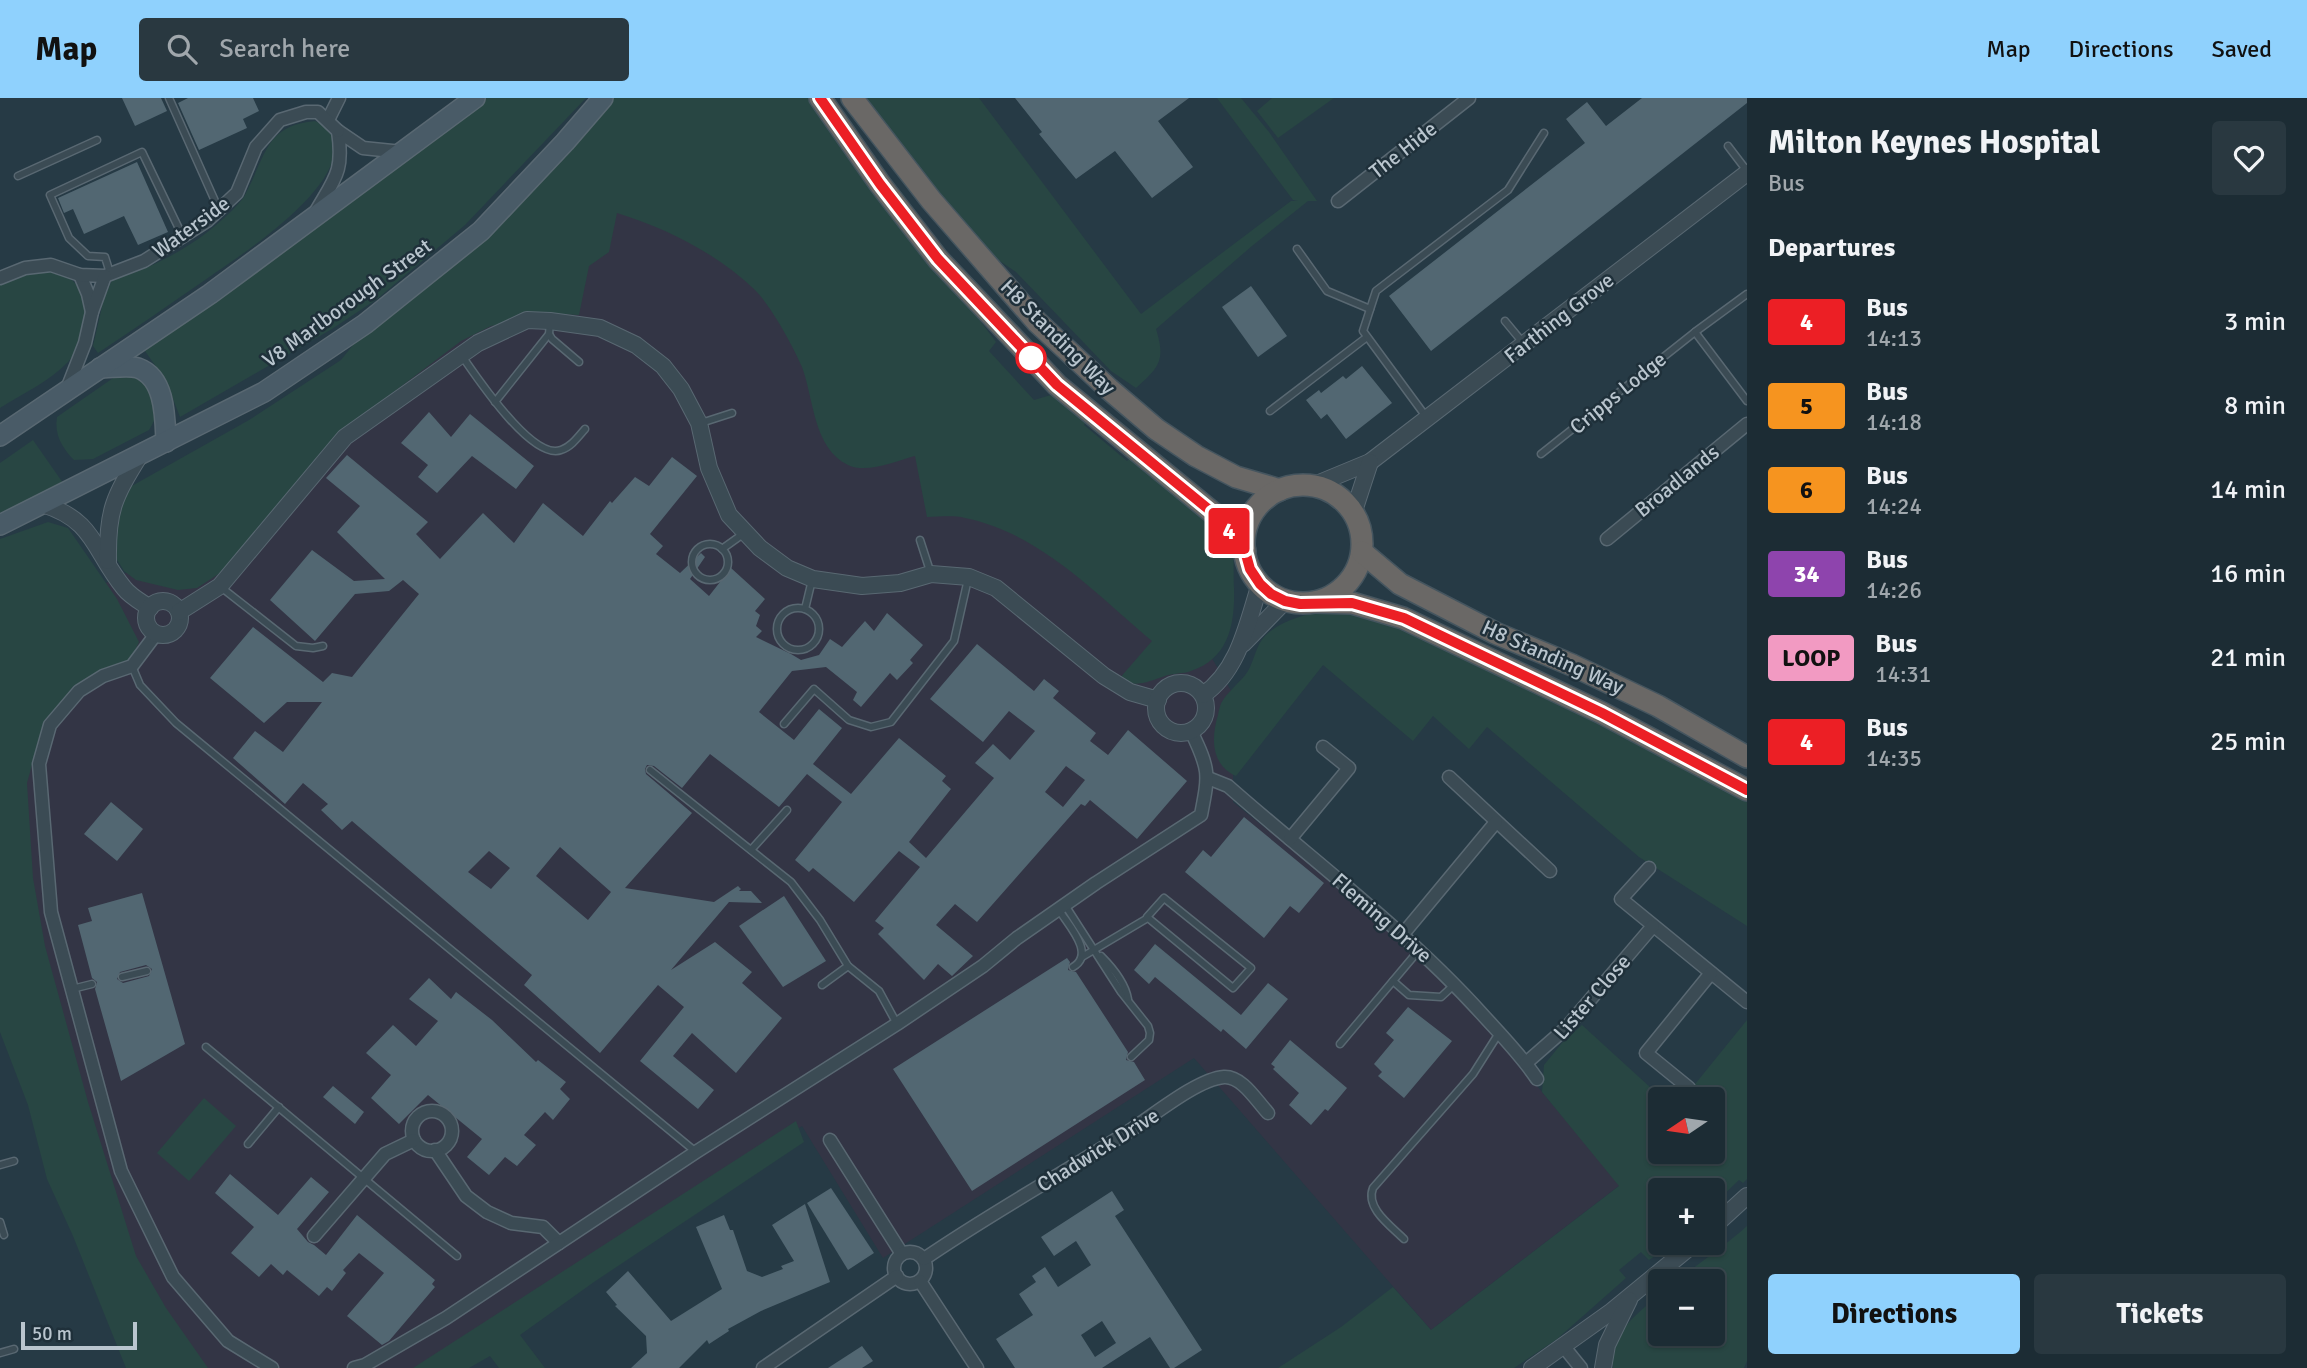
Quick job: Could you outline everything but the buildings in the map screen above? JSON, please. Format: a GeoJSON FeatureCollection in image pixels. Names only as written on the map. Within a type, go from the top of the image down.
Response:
{"type":"FeatureCollection","features":[{"type":"Feature","properties":{"kind":"highway","name":"H8 Standing Way"},"geometry":{"type":"LineString","coordinates":[[820,98],[880,184],[938,259],[1057,385],[1218,517],[1245,551]]}},
{"type":"Feature","properties":{"kind":"highway","name":"H8 Standing Way"},"geometry":{"type":"LineString","coordinates":[[852,98],[931,200],[1037,322],[1109,389],[1156,429],[1196,456],[1236,477],[1280,490]]}},
{"type":"Feature","properties":{"kind":"highway"},"geometry":{"type":"LineString","coordinates":[[1290,486],[1312,486],[1338,496],[1353,514],[1362,536],[1362,552],[1357,570],[1347,585],[1332,596],[1300,604],[1285,601],[1260,584],[1250,569],[1245,551],[1246,532],[1252,515],[1264,500],[1280,490],[1290,486]]}},
{"type":"Feature","properties":{"kind":"highway","name":"H8 Standing Way"},"geometry":{"type":"LineString","coordinates":[[1362,552],[1400,584],[1495,633],[1572,665],[1658,706],[1747,757]]}},
{"type":"Feature","properties":{"kind":"highway","name":"H8 Standing Way"},"geometry":{"type":"LineString","coordinates":[[1315,602],[1352,603],[1404,618],[1602,713],[1747,790]]}},
{"type":"Feature","properties":{"kind":"main road"},"geometry":{"type":"LineString","coordinates":[[0,436],[210,294],[475,98]]}},
{"type":"Feature","properties":{"kind":"main road","name":"V8 Marlborough Street"},"geometry":{"type":"LineString","coordinates":[[0,524],[264,392],[365,324],[481,231],[603,98]]}},
{"type":"Feature","properties":{"kind":"main road"},"geometry":{"type":"LineString","coordinates":[[100,368],[137,368],[148,374],[164,404],[166,442]]}},
{"type":"Feature","properties":{"kind":"street"},"geometry":{"type":"LineString","coordinates":[[339,98],[328,120],[338,131],[363,148],[402,152]]}},
{"type":"Feature","properties":{"kind":"street","name":"The Hide"},"geometry":{"type":"LineString","coordinates":[[1338,201],[1469,98]]}},
{"type":"Feature","properties":{"kind":"street","name":"Waterside"},"geometry":{"type":"LineString","coordinates":[[0,278],[25,268],[51,265],[80,275],[108,276],[144,261],[219,211],[237,193],[256,147],[280,120],[306,111],[318,112],[328,120]]}},
{"type":"Feature","properties":{"kind":"street"},"geometry":{"type":"LineString","coordinates":[[309,222],[336,177],[341,157],[338,131]]}},
{"type":"Feature","properties":{"kind":"street","name":"Farthing Grove"},"geometry":{"type":"LineString","coordinates":[[1312,486],[1370,462],[1747,172]]}},
{"type":"Feature","properties":{"kind":"street"},"geometry":{"type":"LineString","coordinates":[[80,275],[92,312]]}},
{"type":"Feature","properties":{"kind":"street"},"geometry":{"type":"LineString","coordinates":[[65,393],[86,342],[92,312],[108,276]]}},
{"type":"Feature","properties":{"kind":"street"},"geometry":{"type":"LineString","coordinates":[[179,612],[220,586],[345,437],[478,343],[527,320],[550,327],[600,328],[636,345],[663,366],[681,389],[699,423],[709,468],[729,514],[760,548],[787,568],[813,579],[862,586],[900,583],[931,573],[969,577],[996,588],[1104,676],[1130,692],[1158,700]]}},
{"type":"Feature","properties":{"kind":"street","name":"Broadlands"},"geometry":{"type":"LineString","coordinates":[[1607,539],[1747,424]]}},
{"type":"Feature","properties":{"kind":"street"},"geometry":{"type":"LineString","coordinates":[[108,564],[110,511],[121,485],[140,455]]}},
{"type":"Feature","properties":{"kind":"street"},"geometry":{"type":"LineString","coordinates":[[1353,514],[1370,462]]}},
{"type":"Feature","properties":{"kind":"street"},"geometry":{"type":"LineString","coordinates":[[42,503],[74,518],[90,535],[125,590],[150,608]]}},
{"type":"Feature","properties":{"kind":"street"},"geometry":{"type":"LineString","coordinates":[[1203,695],[1217,686],[1230,669],[1260,584]]}},
{"type":"Feature","properties":{"kind":"street"},"geometry":{"type":"LineString","coordinates":[[163,601],[173,604],[180,618],[177,629],[167,635],[156,634],[148,625],[147,614],[150,608],[163,601]]}},
{"type":"Feature","properties":{"kind":"street"},"geometry":{"type":"LineString","coordinates":[[1239,648],[1285,601]]}},
{"type":"Feature","properties":{"kind":"street"},"geometry":{"type":"LineString","coordinates":[[156,634],[132,666],[103,676],[79,691],[50,726],[39,764],[51,912],[121,1171],[173,1276],[228,1341],[272,1368]]}},
{"type":"Feature","properties":{"kind":"street"},"geometry":{"type":"LineString","coordinates":[[1191,684],[1203,695],[1206,712],[1198,726],[1191,731],[1177,733],[1164,726],[1157,714],[1158,700],[1167,687],[1191,684]]}},
{"type":"Feature","properties":{"kind":"street"},"geometry":{"type":"LineString","coordinates":[[354,1368],[365,1365],[446,1318],[696,1152],[897,1024],[984,966],[1062,907],[1201,815],[1208,778],[1203,756],[1191,731]]}},
{"type":"Feature","properties":{"kind":"street"},"geometry":{"type":"LineString","coordinates":[[1290,839],[1349,768],[1323,747]]}},
{"type":"Feature","properties":{"kind":"street"},"geometry":{"type":"LineString","coordinates":[[1449,777],[1550,871]]}},
{"type":"Feature","properties":{"kind":"street","name":"Fleming Drive"},"geometry":{"type":"LineString","coordinates":[[1208,778],[1228,786],[1403,934],[1455,984],[1526,1063],[1537,1079]]}},
{"type":"Feature","properties":{"kind":"street"},"geometry":{"type":"LineString","coordinates":[[1403,934],[1496,822]]}},
{"type":"Feature","properties":{"kind":"street"},"geometry":{"type":"LineString","coordinates":[[1649,868],[1621,899],[1747,1002]]}},
{"type":"Feature","properties":{"kind":"street","name":"Lister Close"},"geometry":{"type":"LineString","coordinates":[[1526,1063],[1566,1028],[1653,926]]}},
{"type":"Feature","properties":{"kind":"street"},"geometry":{"type":"LineString","coordinates":[[1688,1087],[1646,1053],[1711,973]]}},
{"type":"Feature","properties":{"kind":"street","name":"Chadwick Drive"},"geometry":{"type":"LineString","coordinates":[[924,1259],[1196,1087],[1214,1079],[1236,1079],[1268,1112]]}},
{"type":"Feature","properties":{"kind":"street"},"geometry":{"type":"LineString","coordinates":[[427,1111],[443,1114],[449,1120],[453,1133],[444,1147],[435,1150],[425,1149],[414,1140],[412,1129],[420,1115],[427,1111]]}},
{"type":"Feature","properties":{"kind":"street"},"geometry":{"type":"LineString","coordinates":[[314,1236],[384,1154],[414,1140]]}},
{"type":"Feature","properties":{"kind":"street"},"geometry":{"type":"LineString","coordinates":[[830,1140],[902,1254]]}},
{"type":"Feature","properties":{"kind":"street"},"geometry":{"type":"LineString","coordinates":[[435,1150],[466,1196],[487,1212],[511,1223],[543,1227],[559,1243]]}},
{"type":"Feature","properties":{"kind":"street"},"geometry":{"type":"LineString","coordinates":[[1725,1216],[1747,1196]]}},
{"type":"Feature","properties":{"kind":"street"},"geometry":{"type":"LineString","coordinates":[[911,1252],[924,1259],[926,1268],[919,1281],[905,1283],[897,1276],[895,1262],[902,1254],[911,1252]]}},
{"type":"Feature","properties":{"kind":"street"},"geometry":{"type":"LineString","coordinates":[[1532,1368],[1564,1347],[1680,1255]]}},
{"type":"Feature","properties":{"kind":"street"},"geometry":{"type":"LineString","coordinates":[[763,1368],[897,1276]]}},
{"type":"Feature","properties":{"kind":"street"},"geometry":{"type":"LineString","coordinates":[[919,1281],[977,1368]]}},
{"type":"Feature","properties":{"kind":"street"},"geometry":{"type":"LineString","coordinates":[[1603,1368],[1607,1345],[1632,1295]]}},
{"type":"Feature","properties":{"kind":"street"},"geometry":{"type":"LineString","coordinates":[[1564,1347],[1581,1368]]}},
{"type":"Feature","properties":{"kind":"lane"},"geometry":{"type":"LineString","coordinates":[[169,98],[219,211]]}},
{"type":"Feature","properties":{"kind":"lane"},"geometry":{"type":"LineString","coordinates":[[1428,419],[1363,331],[1376,291],[1508,190],[1544,133]]}},
{"type":"Feature","properties":{"kind":"lane"},"geometry":{"type":"LineString","coordinates":[[18,176],[97,140]]}},
{"type":"Feature","properties":{"kind":"lane"},"geometry":{"type":"LineString","coordinates":[[1728,146],[1747,172]]}},
{"type":"Feature","properties":{"kind":"lane"},"geometry":{"type":"LineString","coordinates":[[108,276],[105,257],[88,256],[69,238],[50,195],[142,152],[183,237]]}},
{"type":"Feature","properties":{"kind":"lane"},"geometry":{"type":"LineString","coordinates":[[1297,249],[1327,291],[1370,309]]}},
{"type":"Feature","properties":{"kind":"lane","name":"Cripps Lodge"},"geometry":{"type":"LineString","coordinates":[[1541,454],[1747,294]]}},
{"type":"Feature","properties":{"kind":"lane"},"geometry":{"type":"LineString","coordinates":[[1505,321],[1525,345]]}},
{"type":"Feature","properties":{"kind":"lane"},"geometry":{"type":"LineString","coordinates":[[550,327],[552,339],[579,362]]}},
{"type":"Feature","properties":{"kind":"lane"},"geometry":{"type":"LineString","coordinates":[[495,401],[550,327]]}},
{"type":"Feature","properties":{"kind":"lane"},"geometry":{"type":"LineString","coordinates":[[1695,332],[1747,401]]}},
{"type":"Feature","properties":{"kind":"lane"},"geometry":{"type":"LineString","coordinates":[[1270,411],[1367,337]]}},
{"type":"Feature","properties":{"kind":"lane"},"geometry":{"type":"LineString","coordinates":[[461,354],[504,416],[542,448],[560,451],[585,429]]}},
{"type":"Feature","properties":{"kind":"lane"},"geometry":{"type":"LineString","coordinates":[[699,423],[732,413]]}},
{"type":"Feature","properties":{"kind":"lane"},"geometry":{"type":"LineString","coordinates":[[722,549],[745,533]]}},
{"type":"Feature","properties":{"kind":"lane"},"geometry":{"type":"LineString","coordinates":[[920,540],[931,573]]}},
{"type":"Feature","properties":{"kind":"lane"},"geometry":{"type":"LineString","coordinates":[[712,544],[722,549],[727,561],[722,575],[709,580],[696,573],[692,560],[699,547],[712,544]]}},
{"type":"Feature","properties":{"kind":"lane"},"geometry":{"type":"LineString","coordinates":[[784,724],[814,689],[849,720],[872,727],[891,722],[954,641],[969,577]]}},
{"type":"Feature","properties":{"kind":"lane"},"geometry":{"type":"LineString","coordinates":[[805,609],[813,579]]}},
{"type":"Feature","properties":{"kind":"lane"},"geometry":{"type":"LineString","coordinates":[[220,586],[296,646],[323,646]]}},
{"type":"Feature","properties":{"kind":"lane"},"geometry":{"type":"LineString","coordinates":[[789,609],[805,609],[817,620],[818,637],[807,649],[789,649],[779,640],[777,623],[781,615],[789,609]]}},
{"type":"Feature","properties":{"kind":"lane"},"geometry":{"type":"LineString","coordinates":[[132,666],[140,685],[176,723],[696,1152]]}},
{"type":"Feature","properties":{"kind":"lane"},"geometry":{"type":"LineString","coordinates":[[650,769],[791,882],[820,920],[848,966],[879,991],[897,1024]]}},
{"type":"Feature","properties":{"kind":"lane"},"geometry":{"type":"LineString","coordinates":[[751,850],[787,810]]}},
{"type":"Feature","properties":{"kind":"lane"},"geometry":{"type":"LineString","coordinates":[[1082,957],[1147,917],[1164,898],[1251,968],[1233,988],[1147,917]]}},
{"type":"Feature","properties":{"kind":"lane"},"geometry":{"type":"LineString","coordinates":[[1062,907],[1148,1026],[1149,1041],[1131,1058]]}},
{"type":"Feature","properties":{"kind":"lane"},"geometry":{"type":"LineString","coordinates":[[1062,907],[1083,949],[1082,957],[1073,967]]}},
{"type":"Feature","properties":{"kind":"lane"},"geometry":{"type":"LineString","coordinates":[[1340,1044],[1419,950]]}},
{"type":"Feature","properties":{"kind":"lane"},"geometry":{"type":"LineString","coordinates":[[822,985],[848,966]]}},
{"type":"Feature","properties":{"kind":"lane"},"geometry":{"type":"LineString","coordinates":[[122,977],[147,971]]}},
{"type":"Feature","properties":{"kind":"lane"},"geometry":{"type":"LineString","coordinates":[[1393,981],[1409,995],[1441,997],[1455,984]]}},
{"type":"Feature","properties":{"kind":"lane"},"geometry":{"type":"LineString","coordinates":[[72,989],[92,984]]}},
{"type":"Feature","properties":{"kind":"lane"},"geometry":{"type":"LineString","coordinates":[[1404,1239],[1372,1205],[1370,1196],[1373,1188],[1473,1074],[1499,1033]]}},
{"type":"Feature","properties":{"kind":"lane"},"geometry":{"type":"LineString","coordinates":[[206,1047],[457,1256]]}},
{"type":"Feature","properties":{"kind":"lane"},"geometry":{"type":"LineString","coordinates":[[248,1144],[279,1107]]}},
{"type":"Feature","properties":{"kind":"lane"},"geometry":{"type":"LineString","coordinates":[[0,1165],[15,1161]]}},
{"type":"Feature","properties":{"kind":"lane"},"geometry":{"type":"LineString","coordinates":[[0,1222],[4,1235]]}},
{"type":"Feature","properties":{"kind":"lane"},"geometry":{"type":"LineString","coordinates":[[0,1353],[14,1349]]}},
{"type":"Feature","properties":{"kind":"shaded area"},"geometry":{"type":"Polygon","coordinates":[[[634,155],[1200,638],[1240,706],[1233,744],[1233,802],[1402,938],[1465,1000],[1620,1185],[1431,1330],[1194,1058],[883,1258],[802,1126],[423,1368],[188,1368],[129,1279],[14,895],[0,685],[94,589],[150,561],[343,395],[634,155]]]}},
{"type":"Feature","properties":{"kind":"green space"},"geometry":{"type":"Polygon","coordinates":[[[486,98],[586,98],[465,225],[377,299],[332,329],[180,417],[166,381],[145,351],[486,98]]]}},
{"type":"Feature","properties":{"kind":"green space"},"geometry":{"type":"Polygon","coordinates":[[[614,98],[813,98],[996,342],[989,351],[1034,400],[1051,395],[1088,419],[1084,425],[1127,461],[1133,455],[1173,485],[1202,509],[1224,534],[1233,556],[1233,614],[1227,638],[1214,658],[1191,671],[1142,683],[1119,679],[1152,641],[1088,585],[1018,537],[965,518],[927,517],[915,456],[882,466],[864,468],[848,465],[836,457],[821,435],[816,422],[798,358],[775,316],[755,290],[708,254],[672,234],[617,213],[609,252],[589,266],[579,315],[554,314],[491,326],[461,341],[337,435],[220,573],[197,588],[178,590],[136,580],[124,571],[116,558],[114,545],[117,509],[130,487],[249,420],[341,360],[353,345],[407,304],[501,217],[614,98]]]}},
{"type":"Feature","properties":{"kind":"green space"},"geometry":{"type":"Polygon","coordinates":[[[867,98],[979,98],[1141,314],[1291,201],[1298,201],[1293,200],[1217,98],[1241,98],[1269,132],[1317,201],[1308,201],[1156,329],[1160,349],[1158,363],[1136,388],[1111,371],[1016,272],[985,251],[933,191],[867,98]]]}},
{"type":"Feature","properties":{"kind":"green space"},"geometry":{"type":"Polygon","coordinates":[[[1272,98],[1334,98],[1278,138],[1257,111],[1272,98]]]}},
{"type":"Feature","properties":{"kind":"green space"},"geometry":{"type":"Polygon","coordinates":[[[315,121],[328,129],[335,148],[329,170],[314,192],[292,214],[243,254],[98,353],[93,346],[104,298],[112,280],[165,259],[213,228],[243,198],[272,140],[289,127],[315,121]]]}},
{"type":"Feature","properties":{"kind":"green space"},"geometry":{"type":"Polygon","coordinates":[[[37,270],[56,272],[73,281],[80,289],[85,310],[83,333],[74,354],[61,369],[0,408],[0,284],[37,270]]]}},
{"type":"Feature","properties":{"kind":"green space"},"geometry":{"type":"Polygon","coordinates":[[[126,373],[148,383],[156,412],[153,424],[149,430],[93,459],[74,460],[60,440],[57,417],[116,376],[126,373]]]}},
{"type":"Feature","properties":{"kind":"green space"},"geometry":{"type":"Polygon","coordinates":[[[33,440],[63,483],[0,513],[0,463],[33,440]]]}},
{"type":"Feature","properties":{"kind":"green space"},"geometry":{"type":"Polygon","coordinates":[[[48,522],[68,528],[117,599],[139,642],[131,659],[89,678],[43,725],[27,783],[33,878],[45,946],[88,1102],[136,1256],[166,1308],[208,1368],[126,1368],[47,1179],[28,1105],[0,1032],[0,539],[48,522]]]}},
{"type":"Feature","properties":{"kind":"green space"},"geometry":{"type":"Polygon","coordinates":[[[1330,609],[1379,621],[1427,639],[1633,740],[1747,801],[1747,926],[1639,857],[1487,727],[1469,749],[1433,716],[1413,741],[1323,665],[1236,776],[1228,771],[1217,758],[1214,742],[1222,702],[1248,671],[1259,644],[1271,630],[1295,618],[1330,609]]]}},
{"type":"Feature","properties":{"kind":"green space"},"geometry":{"type":"Polygon","coordinates":[[[1747,1020],[1747,1179],[1743,1183],[1739,1180],[1725,1193],[1725,1178],[1648,1178],[1648,1255],[1656,1255],[1649,1260],[1641,1252],[1619,1270],[1626,1278],[1557,1339],[1514,1368],[1278,1368],[1341,1327],[1393,1287],[1431,1330],[1619,1186],[1542,1092],[1544,1065],[1562,1043],[1582,1025],[1650,1087],[1648,1164],[1726,1164],[1726,1087],[1693,1087],[1747,1020]]]}},
{"type":"Feature","properties":{"kind":"green space"},"geometry":{"type":"Polygon","coordinates":[[[204,1098],[236,1126],[189,1181],[157,1153],[204,1098]]]}},
{"type":"Feature","properties":{"kind":"green space"},"geometry":{"type":"Polygon","coordinates":[[[796,1121],[804,1142],[594,1282],[520,1335],[545,1368],[499,1368],[490,1356],[469,1368],[413,1368],[796,1121]]]}},
{"type":"Feature","properties":{"kind":"green space"},"geometry":{"type":"Polygon","coordinates":[[[1747,1226],[1747,1361],[1744,1368],[1613,1368],[1613,1356],[1620,1334],[1648,1305],[1648,1346],[1725,1346],[1725,1269],[1693,1269],[1711,1255],[1725,1255],[1725,1244],[1747,1226]]]}},
{"type":"Feature","properties":{"kind":"bus line","name":"4"},"geometry":{"type":"LineString","coordinates":[[820,98],[880,184],[938,259],[1057,385],[1218,517],[1245,551],[1250,569],[1260,584],[1271,594],[1300,604],[1352,603],[1404,618],[1602,713],[1747,790]]}}]}
